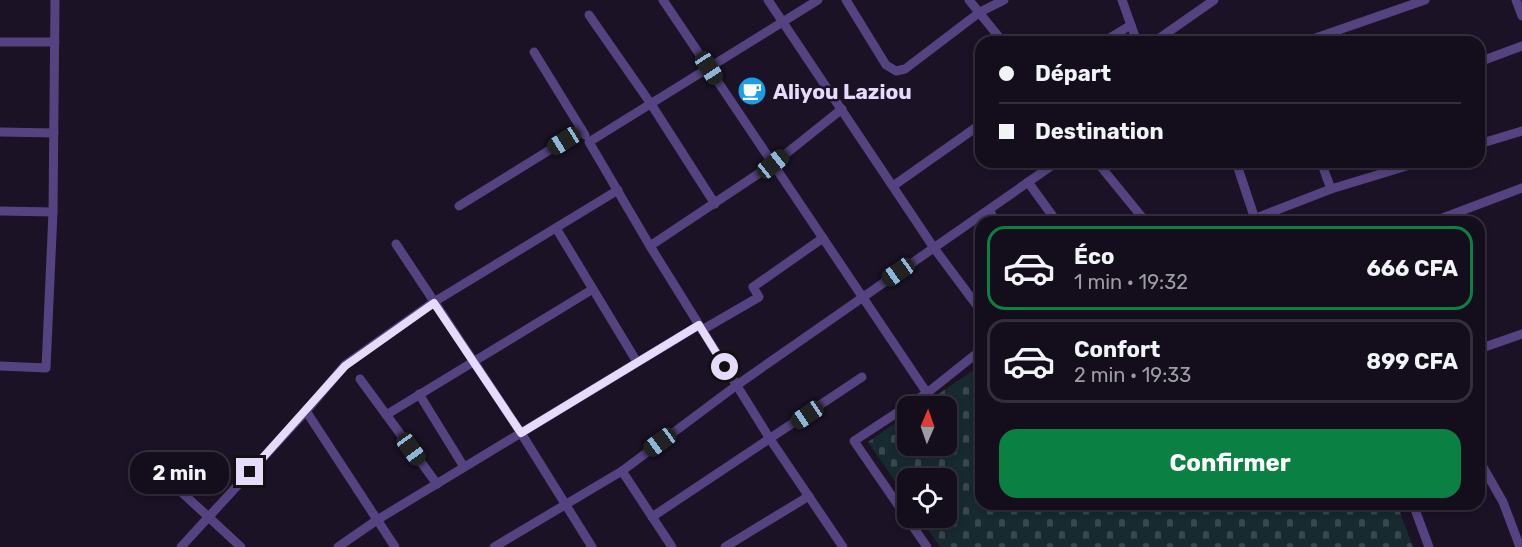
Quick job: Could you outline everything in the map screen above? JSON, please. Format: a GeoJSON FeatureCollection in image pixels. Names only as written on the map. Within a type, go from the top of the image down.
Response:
{"type":"FeatureCollection","features":[{"type":"Feature","properties":{"kind":"street"},"geometry":{"type":"LineString","coordinates":[[0,366],[46,368],[53,212],[55,0]]}},
{"type":"Feature","properties":{"kind":"street"},"geometry":{"type":"LineString","coordinates":[[663,0],[927,393]]}},
{"type":"Feature","properties":{"kind":"street"},"geometry":{"type":"LineString","coordinates":[[768,0],[934,248],[975,303]]}},
{"type":"Feature","properties":{"kind":"street"},"geometry":{"type":"LineString","coordinates":[[589,142],[818,0]]}},
{"type":"Feature","properties":{"kind":"street"},"geometry":{"type":"LineString","coordinates":[[846,0],[886,65],[896,71],[905,69],[980,12],[1004,0]]}},
{"type":"Feature","properties":{"kind":"street"},"geometry":{"type":"LineString","coordinates":[[969,0],[998,36]]}},
{"type":"Feature","properties":{"kind":"street"},"geometry":{"type":"LineString","coordinates":[[1122,0],[1135,36]]}},
{"type":"Feature","properties":{"kind":"street"},"geometry":{"type":"LineString","coordinates":[[1163,36],[1214,0]]}},
{"type":"Feature","properties":{"kind":"street"},"geometry":{"type":"LineString","coordinates":[[1321,36],[1425,0]]}},
{"type":"Feature","properties":{"kind":"street"},"geometry":{"type":"LineString","coordinates":[[1516,0],[1522,16]]}},
{"type":"Feature","properties":{"kind":"street"},"geometry":{"type":"LineString","coordinates":[[590,15],[715,204]]}},
{"type":"Feature","properties":{"kind":"street"},"geometry":{"type":"LineString","coordinates":[[1113,36],[1131,25]]}},
{"type":"Feature","properties":{"kind":"street"},"geometry":{"type":"LineString","coordinates":[[0,42],[55,42]]}},
{"type":"Feature","properties":{"kind":"street"},"geometry":{"type":"LineString","coordinates":[[1485,60],[1522,46]]}},
{"type":"Feature","properties":{"kind":"street"},"geometry":{"type":"LineString","coordinates":[[534,52],[770,440],[843,547]]}},
{"type":"Feature","properties":{"kind":"street"},"geometry":{"type":"LineString","coordinates":[[650,246],[773,164],[842,109]]}},
{"type":"Feature","properties":{"kind":"street"},"geometry":{"type":"LineString","coordinates":[[893,186],[975,128]]}},
{"type":"Feature","properties":{"kind":"street"},"geometry":{"type":"LineString","coordinates":[[459,206],[582,130]]}},
{"type":"Feature","properties":{"kind":"street"},"geometry":{"type":"LineString","coordinates":[[1485,142],[1522,131]]}},
{"type":"Feature","properties":{"kind":"street"},"geometry":{"type":"LineString","coordinates":[[0,132],[54,133]]}},
{"type":"Feature","properties":{"kind":"street"},"geometry":{"type":"LineString","coordinates":[[980,216],[1048,168]]}},
{"type":"Feature","properties":{"kind":"street"},"geometry":{"type":"LineString","coordinates":[[1102,168],[1141,216]]}},
{"type":"Feature","properties":{"kind":"street"},"geometry":{"type":"LineString","coordinates":[[1237,168],[1249,216]]}},
{"type":"Feature","properties":{"kind":"street"},"geometry":{"type":"LineString","coordinates":[[1323,168],[1331,189]]}},
{"type":"Feature","properties":{"kind":"street"},"geometry":{"type":"LineString","coordinates":[[1260,216],[1331,189],[1400,168]]}},
{"type":"Feature","properties":{"kind":"street"},"geometry":{"type":"LineString","coordinates":[[1028,182],[1053,216]]}},
{"type":"Feature","properties":{"kind":"street"},"geometry":{"type":"LineString","coordinates":[[1448,216],[1522,188]]}},
{"type":"Feature","properties":{"kind":"street"},"geometry":{"type":"LineString","coordinates":[[181,547],[345,366],[434,303],[618,190]]}},
{"type":"Feature","properties":{"kind":"street"},"geometry":{"type":"LineString","coordinates":[[989,210],[992,216]]}},
{"type":"Feature","properties":{"kind":"street"},"geometry":{"type":"LineString","coordinates":[[0,211],[53,212]]}},
{"type":"Feature","properties":{"kind":"street"},"geometry":{"type":"LineString","coordinates":[[499,546],[622,471],[737,385],[975,220]]}},
{"type":"Feature","properties":{"kind":"street"},"geometry":{"type":"LineString","coordinates":[[556,228],[637,362]]}},
{"type":"Feature","properties":{"kind":"street"},"geometry":{"type":"LineString","coordinates":[[338,547],[377,520],[637,362],[759,297],[753,287],[823,238]]}},
{"type":"Feature","properties":{"kind":"street"},"geometry":{"type":"LineString","coordinates":[[396,244],[521,433],[592,547]]}},
{"type":"Feature","properties":{"kind":"street"},"geometry":{"type":"LineString","coordinates":[[386,415],[593,289]]}},
{"type":"Feature","properties":{"kind":"street"},"geometry":{"type":"LineString","coordinates":[[1485,347],[1522,334]]}},
{"type":"Feature","properties":{"kind":"street"},"geometry":{"type":"LineString","coordinates":[[927,547],[854,441],[927,393],[975,355]]}},
{"type":"Feature","properties":{"kind":"street"},"geometry":{"type":"LineString","coordinates":[[652,517],[862,377]]}},
{"type":"Feature","properties":{"kind":"street"},"geometry":{"type":"LineString","coordinates":[[360,380],[437,484]]}},
{"type":"Feature","properties":{"kind":"street"},"geometry":{"type":"LineString","coordinates":[[419,394],[464,467]]}},
{"type":"Feature","properties":{"kind":"street"},"geometry":{"type":"LineString","coordinates":[[306,411],[395,547]]}},
{"type":"Feature","properties":{"kind":"street"},"geometry":{"type":"LineString","coordinates":[[152,465],[241,547]]}},
{"type":"Feature","properties":{"kind":"street"},"geometry":{"type":"LineString","coordinates":[[1485,470],[1503,502],[1520,547]]}},
{"type":"Feature","properties":{"kind":"street"},"geometry":{"type":"LineString","coordinates":[[622,471],[672,547]]}},
{"type":"Feature","properties":{"kind":"street"},"geometry":{"type":"LineString","coordinates":[[732,545],[808,496]]}},
{"type":"Feature","properties":{"kind":"street"},"geometry":{"type":"LineString","coordinates":[[1415,510],[1430,547]]}},
{"type":"Feature","properties":{"kind":"green space"},"geometry":{"type":"Polygon","coordinates":[[[975,369],[975,510],[1399,510],[1413,547],[940,547],[927,528],[957,528],[957,468],[897,468],[897,484],[868,442],[897,422],[897,456],[957,456],[957,396],[936,396],[975,369]]]}},
{"type":"Feature","properties":{"kind":"place","name":"Aliyou Laziou"},"geometry":{"type":"Point","coordinates":[752,91]}},
{"type":"Feature","properties":{"kind":"route"},"geometry":{"type":"LineString","coordinates":[[250,472],[345,366],[411,317],[434,303],[521,433],[699,325],[725,367]]}}]}
